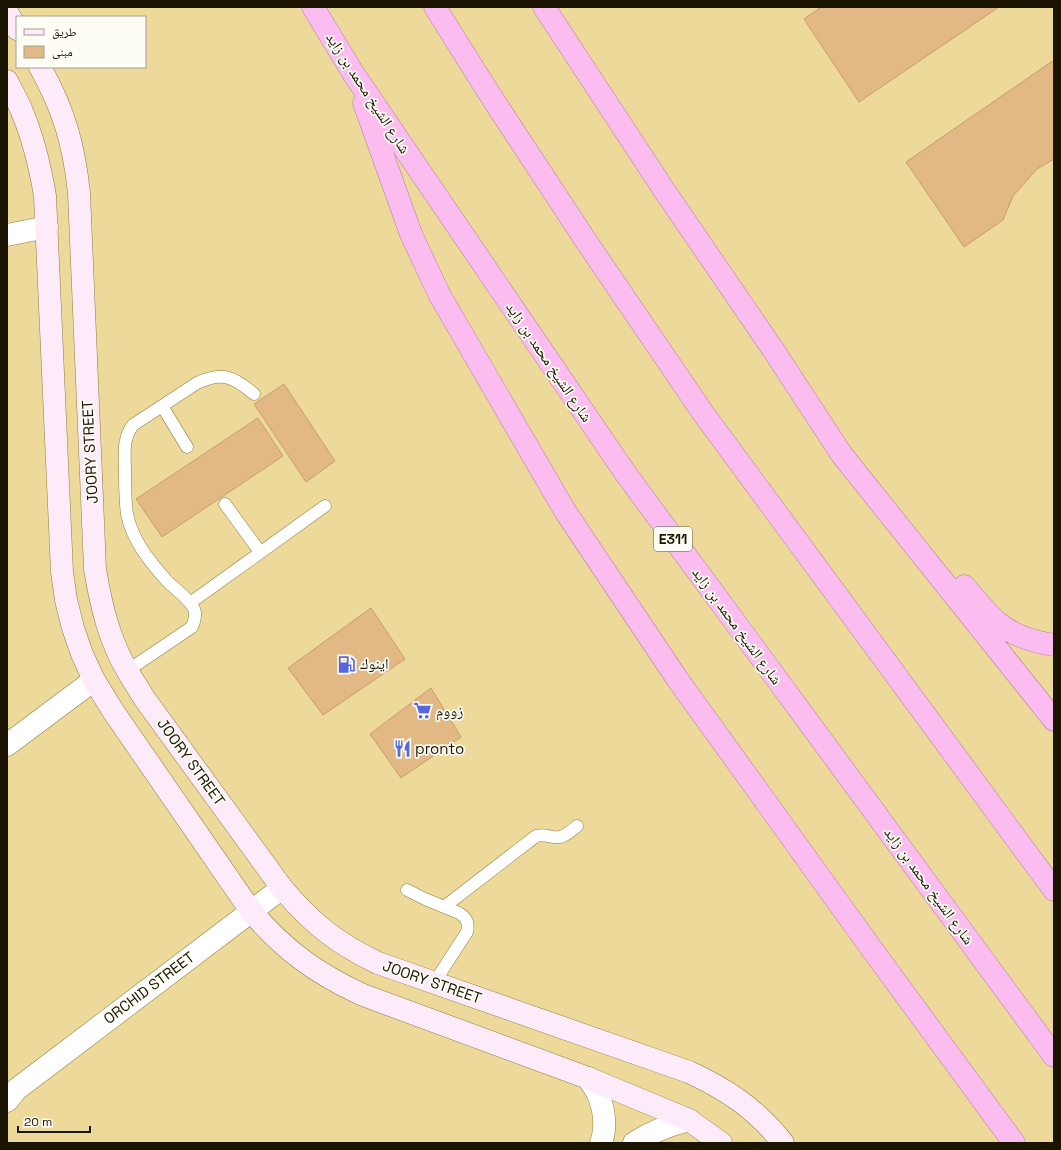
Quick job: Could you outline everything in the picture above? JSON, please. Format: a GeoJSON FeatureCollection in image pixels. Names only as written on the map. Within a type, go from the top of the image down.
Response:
{"type":"FeatureCollection","features":[{"type":"Feature","properties":{"kind":"highway","name":"شارع الشيخ محمد بن زايد"},"geometry":{"type":"LineString","coordinates":[[313,7],[353,73],[626,474],[1054,1056]]}},
{"type":"Feature","properties":{"kind":"highway"},"geometry":{"type":"LineString","coordinates":[[435,7],[474,72],[703,413],[1054,890]]}},
{"type":"Feature","properties":{"kind":"highway"},"geometry":{"type":"LineString","coordinates":[[544,7],[664,190],[774,351],[842,455],[1054,720]]}},
{"type":"Feature","properties":{"kind":"highway"},"geometry":{"type":"LineString","coordinates":[[353,73],[411,234],[439,294],[565,511],[678,680],[870,948],[1014,1143]]}},
{"type":"Feature","properties":{"kind":"highway"},"geometry":{"type":"LineString","coordinates":[[842,455],[998,623],[1016,634],[1035,642],[1054,646]]}},
{"type":"Feature","properties":{"kind":"street"},"geometry":{"type":"LineString","coordinates":[[7,12],[16,27]]}},
{"type":"Feature","properties":{"kind":"street","name":"JOORY STREET"},"geometry":{"type":"LineString","coordinates":[[41,68],[52,89],[70,140],[76,167],[79,194],[95,569],[99,596],[106,622],[116,647],[127,671],[144,698],[282,888],[298,907],[335,939],[355,952],[378,963],[689,1072],[734,1096],[773,1130],[783,1143]]}},
{"type":"Feature","properties":{"kind":"street"},"geometry":{"type":"LineString","coordinates":[[7,81],[21,108],[32,137],[45,196],[62,572],[66,600],[73,628],[82,654],[94,680],[118,717],[251,912],[266,929],[301,960],[342,985],[363,995],[588,1078],[689,1120],[721,1143]]}},
{"type":"Feature","properties":{"kind":"street"},"geometry":{"type":"LineString","coordinates":[[7,235],[47,227]]}},
{"type":"Feature","properties":{"kind":"street"},"geometry":{"type":"LineString","coordinates":[[7,745],[94,680]]}},
{"type":"Feature","properties":{"kind":"street","name":"ORCHID STREET"},"geometry":{"type":"LineString","coordinates":[[10,1094],[282,888]]}},
{"type":"Feature","properties":{"kind":"street"},"geometry":{"type":"LineString","coordinates":[[588,1078],[597,1092],[602,1107],[604,1124],[601,1143]]}},
{"type":"Feature","properties":{"kind":"street"},"geometry":{"type":"LineString","coordinates":[[634,1143],[652,1132],[689,1120]]}},
{"type":"Feature","properties":{"kind":"lane"},"geometry":{"type":"LineString","coordinates":[[127,671],[192,627],[196,617],[190,603],[155,567],[140,547],[132,531],[127,514],[125,487],[125,443],[127,433],[133,425],[197,383],[206,379],[215,377],[233,378],[242,383],[254,394]]}},
{"type":"Feature","properties":{"kind":"lane"},"geometry":{"type":"LineString","coordinates":[[162,406],[187,447]]}},
{"type":"Feature","properties":{"kind":"lane"},"geometry":{"type":"LineString","coordinates":[[225,504],[260,552]]}},
{"type":"Feature","properties":{"kind":"lane"},"geometry":{"type":"LineString","coordinates":[[190,603],[325,506]]}},
{"type":"Feature","properties":{"kind":"lane"},"geometry":{"type":"LineString","coordinates":[[444,907],[536,836],[545,835],[559,838],[577,826]]}},
{"type":"Feature","properties":{"kind":"lane"},"geometry":{"type":"LineString","coordinates":[[407,890],[459,913],[464,916],[467,921],[468,932],[434,983]]}},
{"type":"Feature","properties":{"kind":"building"},"geometry":{"type":"Polygon","coordinates":[[[821,7],[999,7],[859,102],[804,19],[821,7]]]}},
{"type":"Feature","properties":{"kind":"building"},"geometry":{"type":"Polygon","coordinates":[[[1054,60],[1054,159],[1037,169],[1013,196],[1003,220],[964,247],[906,162],[1054,60]]]}},
{"type":"Feature","properties":{"kind":"building"},"geometry":{"type":"Polygon","coordinates":[[[284,384],[335,461],[306,482],[254,404],[284,384]]]}},
{"type":"Feature","properties":{"kind":"building"},"geometry":{"type":"Polygon","coordinates":[[[258,418],[283,456],[162,537],[136,499],[258,418]]]}},
{"type":"Feature","properties":{"kind":"building","name":"اينوك"},"geometry":{"type":"Polygon","coordinates":[[[371,608],[405,659],[323,715],[288,668],[371,608]]]}},
{"type":"Feature","properties":{"kind":"building","name":"زووم"},"geometry":{"type":"Polygon","coordinates":[[[431,688],[461,737],[401,778],[370,734],[431,688]]]}},
{"type":"Feature","properties":{"kind":"place","name":"اينوك"},"geometry":{"type":"Point","coordinates":[347,664]}},
{"type":"Feature","properties":{"kind":"place","name":"زووم"},"geometry":{"type":"Point","coordinates":[423,711]}},
{"type":"Feature","properties":{"kind":"place","name":"pronto"},"geometry":{"type":"Point","coordinates":[402,749]}}]}
